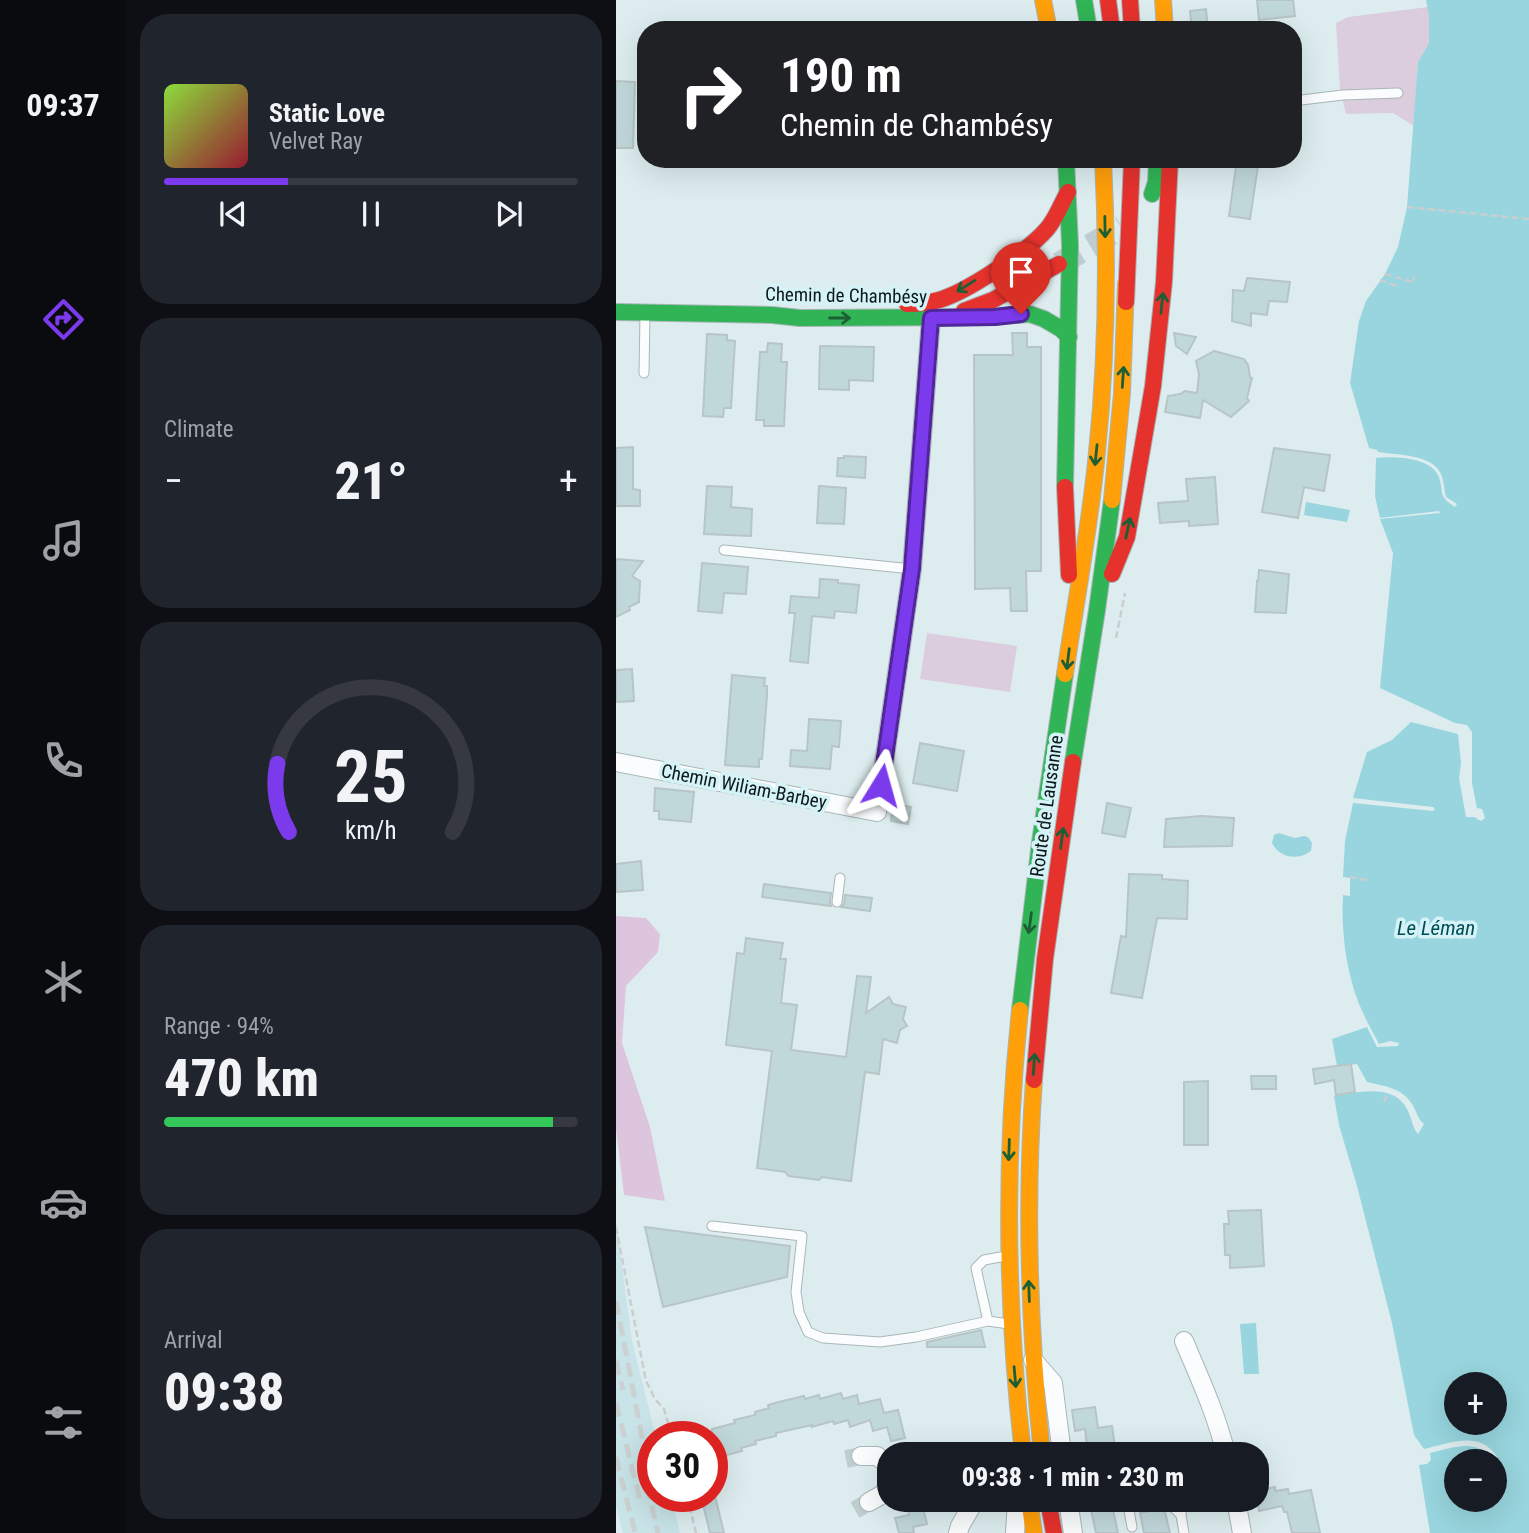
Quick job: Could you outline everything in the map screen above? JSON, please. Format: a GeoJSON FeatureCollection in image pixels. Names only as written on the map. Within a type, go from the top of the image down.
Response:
{"type":"FeatureCollection","features":[{"type":"Feature","properties":{"kind":"main road"},"geometry":{"type":"LineString","coordinates":[[1043,0],[1047,21]]}},
{"type":"Feature","properties":{"kind":"main road"},"geometry":{"type":"LineString","coordinates":[[1084,0],[1088,21]]}},
{"type":"Feature","properties":{"kind":"main road"},"geometry":{"type":"LineString","coordinates":[[1108,0],[1111,21]]}},
{"type":"Feature","properties":{"kind":"main road"},"geometry":{"type":"LineString","coordinates":[[1130,0],[1131,21]]}},
{"type":"Feature","properties":{"kind":"main road"},"geometry":{"type":"LineString","coordinates":[[1150,0],[1152,21]]}},
{"type":"Feature","properties":{"kind":"main road"},"geometry":{"type":"LineString","coordinates":[[1163,0],[1164,21]]}},
{"type":"Feature","properties":{"kind":"main road"},"geometry":{"type":"LineString","coordinates":[[1067,168],[1070,257],[1065,477],[1072,625]]}},
{"type":"Feature","properties":{"kind":"main road","name":"Route de Lausanne"},"geometry":{"type":"LineString","coordinates":[[1020,1430],[1008,1256],[1010,1125],[1031,916],[1085,541],[1100,406],[1105,290],[1103,168]]}},
{"type":"Feature","properties":{"kind":"main road","name":"Route de Lausanne"},"geometry":{"type":"LineString","coordinates":[[1041,1442],[1029,1283],[1028,1184],[1036,1041],[1045,958],[1117,454],[1126,302],[1123,168]]}},
{"type":"Feature","properties":{"kind":"main road"},"geometry":{"type":"LineString","coordinates":[[1126,302],[1132,168]]}},
{"type":"Feature","properties":{"kind":"main road"},"geometry":{"type":"LineString","coordinates":[[1152,194],[1157,168]]}},
{"type":"Feature","properties":{"kind":"main road"},"geometry":{"type":"LineString","coordinates":[[1096,615],[1127,537],[1144,443],[1164,282],[1170,168]]}},
{"type":"Feature","properties":{"kind":"main road"},"geometry":{"type":"LineString","coordinates":[[772,315],[799,305],[911,304],[943,299],[994,269],[1037,239],[1053,221],[1068,192]]}},
{"type":"Feature","properties":{"kind":"main road"},"geometry":{"type":"LineString","coordinates":[[937,317],[993,300],[1059,264]]}},
{"type":"Feature","properties":{"kind":"main road","name":"Chemin de Chambésy"},"geometry":{"type":"LineString","coordinates":[[616,312],[800,318],[995,317],[1021,314],[1037,315],[1069,337]]}},
{"type":"Feature","properties":{"kind":"main road"},"geometry":{"type":"LineString","coordinates":[[1031,1512],[1034,1533]]}},
{"type":"Feature","properties":{"kind":"main road"},"geometry":{"type":"LineString","coordinates":[[1050,1512],[1054,1533]]}},
{"type":"Feature","properties":{"kind":"street","name":"Chemin Wiliam-Barbey"},"geometry":{"type":"LineString","coordinates":[[616,762],[877,812],[912,569],[937,317]]}},
{"type":"Feature","properties":{"kind":"street"},"geometry":{"type":"LineString","coordinates":[[1184,1341],[1212,1406],[1223,1442]]}},
{"type":"Feature","properties":{"kind":"street"},"geometry":{"type":"LineString","coordinates":[[1033,1360],[1053,1383],[1060,1442]]}},
{"type":"Feature","properties":{"kind":"street"},"geometry":{"type":"LineString","coordinates":[[1020,1430],[1020,1442]]}},
{"type":"Feature","properties":{"kind":"street"},"geometry":{"type":"LineString","coordinates":[[861,1456],[877,1457]]}},
{"type":"Feature","properties":{"kind":"street"},"geometry":{"type":"LineString","coordinates":[[869,1502],[877,1497]]}},
{"type":"Feature","properties":{"kind":"street"},"geometry":{"type":"LineString","coordinates":[[958,1533],[968,1512]]}},
{"type":"Feature","properties":{"kind":"street"},"geometry":{"type":"LineString","coordinates":[[1015,1533],[1016,1512]]}},
{"type":"Feature","properties":{"kind":"street"},"geometry":{"type":"LineString","coordinates":[[1071,1512],[1075,1532]]}},
{"type":"Feature","properties":{"kind":"street"},"geometry":{"type":"LineString","coordinates":[[1238,1512],[1242,1533]]}},
{"type":"Feature","properties":{"kind":"lane"},"geometry":{"type":"LineString","coordinates":[[1302,100],[1398,93]]}},
{"type":"Feature","properties":{"kind":"lane"},"geometry":{"type":"LineString","coordinates":[[644,373],[645,313]]}},
{"type":"Feature","properties":{"kind":"lane"},"geometry":{"type":"LineString","coordinates":[[724,550],[912,569]]}},
{"type":"Feature","properties":{"kind":"lane"},"geometry":{"type":"LineString","coordinates":[[837,902],[840,878]]}},
{"type":"Feature","properties":{"kind":"lane"},"geometry":{"type":"LineString","coordinates":[[712,1226],[802,1236],[796,1292],[799,1312],[808,1332],[823,1338],[880,1342],[916,1338],[988,1321],[1011,1325]]}},
{"type":"Feature","properties":{"kind":"lane"},"geometry":{"type":"LineString","coordinates":[[988,1321],[976,1268],[984,1260],[1008,1256]]}},
{"type":"Feature","properties":{"kind":"lane"},"geometry":{"type":"LineString","coordinates":[[1129,1512],[1132,1527]]}},
{"type":"Feature","properties":{"kind":"lane"},"geometry":{"type":"LineString","coordinates":[[1178,1512],[1181,1515]]}},
{"type":"Feature","properties":{"kind":"lane"},"geometry":{"type":"LineString","coordinates":[[1181,1512],[1184,1533]]}},
{"type":"Feature","properties":{"kind":"path"},"geometry":{"type":"LineString","coordinates":[[1407,207],[1529,219]]}},
{"type":"Feature","properties":{"kind":"path"},"geometry":{"type":"LineString","coordinates":[[1385,274],[1413,282],[1414,277]]}},
{"type":"Feature","properties":{"kind":"path"},"geometry":{"type":"LineString","coordinates":[[1380,280],[1401,287]]}},
{"type":"Feature","properties":{"kind":"path"},"geometry":{"type":"LineString","coordinates":[[1350,877],[1371,881]]}},
{"type":"Feature","properties":{"kind":"path"},"geometry":{"type":"LineString","coordinates":[[1384,1102],[1388,1093]]}},
{"type":"Feature","properties":{"kind":"path"},"geometry":{"type":"LineString","coordinates":[[616,1227],[646,1381],[654,1398],[664,1409],[667,1421]]}},
{"type":"Feature","properties":{"kind":"path"},"geometry":{"type":"LineString","coordinates":[[691,1512],[696,1533]]}},
{"type":"Feature","properties":{"kind":"shaded area"},"geometry":{"type":"Polygon","coordinates":[[[1428,7],[1429,43],[1418,62],[1414,126],[1393,113],[1346,114],[1340,89],[1336,23],[1348,17],[1428,7]]]}},
{"type":"Feature","properties":{"kind":"shaded area"},"geometry":{"type":"Polygon","coordinates":[[[927,633],[1017,646],[1010,692],[920,679],[927,633]]]}},
{"type":"Feature","properties":{"kind":"shaded area"},"geometry":{"type":"Polygon","coordinates":[[[616,916],[646,918],[660,934],[658,952],[626,986],[622,1043],[650,1127],[665,1201],[624,1195],[616,1129],[616,916]]]}},
{"type":"Feature","properties":{"kind":"shaded area"},"geometry":{"type":"Polygon","coordinates":[[[616,1221],[632,1341],[652,1421],[637,1421],[637,1512],[675,1512],[680,1533],[623,1533],[616,1506],[616,1221]]]}},
{"type":"Feature","properties":{"kind":"water","name":"Le Léman"},"geometry":{"type":"Polygon","coordinates":[[[1426,0],[1529,0],[1529,1533],[1430,1533],[1419,1465],[1427,1464],[1431,1460],[1430,1453],[1444,1450],[1444,1512],[1507,1512],[1507,1449],[1490,1449],[1480,1442],[1461,1441],[1424,1449],[1414,1435],[1392,1323],[1339,1125],[1334,1096],[1384,1092],[1401,1101],[1418,1134],[1424,1124],[1403,1094],[1367,1082],[1357,1064],[1337,1066],[1332,1039],[1367,1027],[1377,1047],[1398,1046],[1399,1043],[1390,1041],[1379,1044],[1359,1004],[1348,964],[1343,895],[1350,896],[1350,878],[1343,877],[1345,841],[1353,803],[1433,811],[1435,809],[1353,798],[1367,752],[1392,740],[1411,722],[1458,734],[1461,763],[1459,778],[1466,817],[1481,821],[1485,818],[1482,809],[1477,808],[1472,783],[1472,732],[1467,725],[1455,723],[1380,688],[1393,553],[1380,519],[1440,513],[1380,518],[1375,496],[1376,458],[1401,458],[1427,464],[1438,475],[1445,499],[1455,507],[1457,504],[1446,497],[1441,474],[1430,463],[1369,448],[1350,383],[1359,321],[1366,301],[1385,274],[1398,247],[1407,207],[1418,62],[1429,43],[1426,0]]]}},
{"type":"Feature","properties":{"kind":"water"},"geometry":{"type":"Polygon","coordinates":[[[1306,502],[1350,510],[1347,522],[1304,515],[1306,502]]]}},
{"type":"Feature","properties":{"kind":"water"},"geometry":{"type":"Polygon","coordinates":[[[1279,833],[1295,838],[1308,837],[1312,843],[1311,851],[1295,857],[1284,855],[1272,843],[1274,835],[1279,833]]]}},
{"type":"Feature","properties":{"kind":"water"},"geometry":{"type":"Polygon","coordinates":[[[1256,1323],[1259,1374],[1244,1374],[1240,1324],[1256,1323]]]}},
{"type":"Feature","properties":{"kind":"water","name":"Le Léman"},"geometry":{"type":"Polygon","coordinates":[[[1464,1446],[1480,1449],[1447,1449],[1464,1446]]]}},
{"type":"Feature","properties":{"kind":"building"},"geometry":{"type":"Polygon","coordinates":[[[1257,0],[1293,0],[1295,16],[1259,20],[1257,0]]]}},
{"type":"Feature","properties":{"kind":"building"},"geometry":{"type":"Polygon","coordinates":[[[1206,9],[1207,21],[1191,21],[1190,11],[1206,9]]]}},
{"type":"Feature","properties":{"kind":"building"},"geometry":{"type":"Polygon","coordinates":[[[616,81],[635,82],[633,148],[616,148],[616,81]]]}},
{"type":"Feature","properties":{"kind":"building"},"geometry":{"type":"Polygon","coordinates":[[[1236,168],[1258,168],[1250,219],[1229,216],[1236,168]]]}},
{"type":"Feature","properties":{"kind":"building"},"geometry":{"type":"Polygon","coordinates":[[[1247,278],[1290,282],[1287,302],[1269,301],[1267,315],[1251,313],[1251,326],[1232,321],[1233,290],[1244,291],[1247,278]]]}},
{"type":"Feature","properties":{"kind":"building"},"geometry":{"type":"Polygon","coordinates":[[[1012,333],[1027,333],[1027,347],[1041,347],[1041,571],[1026,571],[1027,611],[1011,611],[1010,588],[975,589],[974,355],[1013,355],[1012,333]]]}},
{"type":"Feature","properties":{"kind":"building"},"geometry":{"type":"Polygon","coordinates":[[[1174,333],[1196,337],[1187,354],[1176,346],[1174,333]]]}},
{"type":"Feature","properties":{"kind":"building"},"geometry":{"type":"Polygon","coordinates":[[[707,334],[727,335],[727,340],[735,341],[731,408],[724,408],[723,417],[703,416],[707,334]]]}},
{"type":"Feature","properties":{"kind":"building"},"geometry":{"type":"Polygon","coordinates":[[[768,343],[782,344],[781,362],[787,362],[784,426],[764,426],[764,420],[756,420],[760,352],[767,352],[768,343]]]}},
{"type":"Feature","properties":{"kind":"building"},"geometry":{"type":"Polygon","coordinates":[[[820,346],[874,347],[873,381],[849,380],[849,390],[819,389],[820,346]]]}},
{"type":"Feature","properties":{"kind":"building"},"geometry":{"type":"Polygon","coordinates":[[[1214,351],[1244,359],[1252,378],[1247,398],[1249,401],[1231,417],[1203,400],[1200,418],[1165,412],[1168,396],[1185,391],[1197,393],[1199,374],[1196,361],[1214,351]]]}},
{"type":"Feature","properties":{"kind":"building"},"geometry":{"type":"Polygon","coordinates":[[[633,447],[633,489],[640,490],[640,506],[616,506],[616,448],[633,447]]]}},
{"type":"Feature","properties":{"kind":"building"},"geometry":{"type":"Polygon","coordinates":[[[1274,448],[1330,455],[1324,491],[1304,487],[1298,518],[1262,512],[1274,448]]]}},
{"type":"Feature","properties":{"kind":"building"},"geometry":{"type":"Polygon","coordinates":[[[866,457],[865,478],[837,476],[838,458],[866,457]]]}},
{"type":"Feature","properties":{"kind":"building"},"geometry":{"type":"Polygon","coordinates":[[[1215,477],[1218,524],[1189,526],[1189,521],[1160,523],[1158,503],[1188,501],[1186,479],[1215,477]]]}},
{"type":"Feature","properties":{"kind":"building"},"geometry":{"type":"Polygon","coordinates":[[[707,486],[732,487],[731,507],[752,509],[751,536],[704,534],[707,486]]]}},
{"type":"Feature","properties":{"kind":"building"},"geometry":{"type":"Polygon","coordinates":[[[819,486],[846,488],[844,524],[817,523],[819,486]]]}},
{"type":"Feature","properties":{"kind":"building"},"geometry":{"type":"Polygon","coordinates":[[[616,559],[643,561],[632,576],[640,581],[639,602],[616,617],[616,559]]]}},
{"type":"Feature","properties":{"kind":"building"},"geometry":{"type":"Polygon","coordinates":[[[702,563],[748,567],[746,594],[724,593],[722,613],[698,611],[702,563]]]}},
{"type":"Feature","properties":{"kind":"building"},"geometry":{"type":"Polygon","coordinates":[[[1259,570],[1289,574],[1286,613],[1255,612],[1259,570]]]}},
{"type":"Feature","properties":{"kind":"building"},"geometry":{"type":"Polygon","coordinates":[[[820,579],[859,585],[856,613],[835,611],[834,618],[812,616],[808,663],[790,661],[795,613],[789,613],[791,596],[819,598],[820,579]]]}},
{"type":"Feature","properties":{"kind":"building"},"geometry":{"type":"Polygon","coordinates":[[[632,669],[634,701],[616,702],[616,670],[632,669]]]}},
{"type":"Feature","properties":{"kind":"building"},"geometry":{"type":"Polygon","coordinates":[[[732,675],[765,678],[767,696],[759,767],[725,765],[732,675]]]}},
{"type":"Feature","properties":{"kind":"building"},"geometry":{"type":"Polygon","coordinates":[[[809,719],[841,721],[839,747],[832,746],[830,769],[790,766],[791,750],[807,751],[809,719]]]}},
{"type":"Feature","properties":{"kind":"building"},"geometry":{"type":"Polygon","coordinates":[[[920,743],[964,751],[957,791],[913,783],[920,743]]]}},
{"type":"Feature","properties":{"kind":"building"},"geometry":{"type":"Polygon","coordinates":[[[655,788],[694,792],[691,822],[659,819],[659,811],[654,811],[655,788]]]}},
{"type":"Feature","properties":{"kind":"building"},"geometry":{"type":"Polygon","coordinates":[[[1107,803],[1131,808],[1125,837],[1102,833],[1107,803]]]}},
{"type":"Feature","properties":{"kind":"building"},"geometry":{"type":"Polygon","coordinates":[[[893,804],[911,807],[908,824],[891,821],[893,804]]]}},
{"type":"Feature","properties":{"kind":"building"},"geometry":{"type":"Polygon","coordinates":[[[1201,816],[1234,818],[1232,846],[1164,847],[1166,819],[1201,816]]]}},
{"type":"Feature","properties":{"kind":"building"},"geometry":{"type":"Polygon","coordinates":[[[641,861],[643,890],[616,892],[616,864],[641,861]]]}},
{"type":"Feature","properties":{"kind":"building"},"geometry":{"type":"Polygon","coordinates":[[[1129,874],[1162,875],[1162,879],[1188,881],[1187,919],[1157,918],[1142,998],[1111,993],[1121,936],[1126,937],[1129,874]]]}},
{"type":"Feature","properties":{"kind":"building"},"geometry":{"type":"Polygon","coordinates":[[[764,884],[831,893],[831,906],[762,897],[764,884]]]}},
{"type":"Feature","properties":{"kind":"building"},"geometry":{"type":"Polygon","coordinates":[[[845,895],[872,898],[870,911],[841,907],[845,895]]]}},
{"type":"Feature","properties":{"kind":"building"},"geometry":{"type":"Polygon","coordinates":[[[746,938],[783,943],[780,959],[786,959],[781,1003],[797,1005],[791,1050],[846,1057],[857,976],[871,977],[866,1013],[889,997],[893,1004],[906,1007],[903,1019],[907,1026],[900,1030],[897,1043],[883,1039],[879,1074],[865,1072],[851,1181],[789,1176],[785,1172],[757,1168],[772,1051],[726,1045],[737,953],[744,954],[746,938]]]}},
{"type":"Feature","properties":{"kind":"building"},"geometry":{"type":"Polygon","coordinates":[[[1351,1064],[1355,1092],[1336,1095],[1334,1080],[1315,1084],[1313,1069],[1351,1064]]]}},
{"type":"Feature","properties":{"kind":"building"},"geometry":{"type":"Polygon","coordinates":[[[1251,1076],[1276,1076],[1276,1089],[1252,1089],[1251,1076]]]}},
{"type":"Feature","properties":{"kind":"building"},"geometry":{"type":"Polygon","coordinates":[[[1208,1081],[1208,1145],[1184,1145],[1184,1082],[1208,1081]]]}},
{"type":"Feature","properties":{"kind":"building"},"geometry":{"type":"Polygon","coordinates":[[[1261,1210],[1264,1266],[1230,1268],[1230,1255],[1225,1255],[1224,1224],[1229,1224],[1228,1211],[1261,1210]]]}},
{"type":"Feature","properties":{"kind":"building"},"geometry":{"type":"Polygon","coordinates":[[[645,1227],[790,1246],[787,1277],[663,1307],[645,1227]]]}},
{"type":"Feature","properties":{"kind":"building"},"geometry":{"type":"Polygon","coordinates":[[[981,1330],[985,1347],[927,1347],[927,1342],[981,1330]]]}},
{"type":"Feature","properties":{"kind":"building"},"geometry":{"type":"Polygon","coordinates":[[[841,1393],[843,1399],[857,1395],[859,1404],[880,1399],[884,1413],[898,1410],[905,1438],[891,1441],[887,1427],[873,1431],[870,1420],[850,1427],[848,1420],[834,1424],[833,1421],[776,1433],[776,1436],[755,1441],[756,1444],[728,1455],[728,1425],[735,1423],[734,1420],[755,1415],[755,1412],[769,1408],[768,1405],[804,1396],[805,1399],[819,1395],[820,1399],[841,1393]]]}},
{"type":"Feature","properties":{"kind":"building"},"geometry":{"type":"Polygon","coordinates":[[[1095,1407],[1098,1428],[1112,1426],[1114,1442],[1087,1442],[1085,1429],[1075,1431],[1072,1410],[1095,1407]]]}},
{"type":"Feature","properties":{"kind":"building"},"geometry":{"type":"Polygon","coordinates":[[[1275,1487],[1275,1491],[1288,1489],[1289,1494],[1311,1490],[1320,1533],[1292,1533],[1287,1512],[1284,1512],[1282,1506],[1269,1509],[1269,1488],[1275,1487]]]}},
{"type":"Feature","properties":{"kind":"building"},"geometry":{"type":"Polygon","coordinates":[[[705,1512],[719,1512],[724,1533],[710,1533],[705,1512]]]}},
{"type":"Feature","properties":{"kind":"building"},"geometry":{"type":"Polygon","coordinates":[[[908,1512],[924,1512],[927,1524],[913,1527],[914,1533],[899,1533],[895,1518],[909,1515],[908,1512]]]}},
{"type":"Feature","properties":{"kind":"building"},"geometry":{"type":"Polygon","coordinates":[[[1092,1512],[1113,1512],[1118,1533],[1096,1533],[1092,1512]]]}},
{"type":"Feature","properties":{"kind":"building"},"geometry":{"type":"Polygon","coordinates":[[[1165,1512],[1170,1533],[1144,1533],[1140,1513],[1165,1512]]]}},
{"type":"Feature","properties":{"kind":"tunnel"},"geometry":{"type":"LineString","coordinates":[[1059,264],[1122,227]]}},
{"type":"Feature","properties":{"kind":"tunnel"},"geometry":{"type":"LineString","coordinates":[[846,1459],[861,1456]]}},
{"type":"Feature","properties":{"kind":"tunnel"},"geometry":{"type":"LineString","coordinates":[[855,1510],[869,1502]]}},
{"type":"Feature","properties":{"kind":"railway"},"geometry":{"type":"LineString","coordinates":[[616,1301],[639,1421]]}},
{"type":"Feature","properties":{"kind":"railway"},"geometry":{"type":"LineString","coordinates":[[616,1361],[623,1390]]}},
{"type":"Feature","properties":{"kind":"railway"},"geometry":{"type":"LineString","coordinates":[[616,1403],[637,1488]]}},
{"type":"Feature","properties":{"kind":"railway"},"geometry":{"type":"LineString","coordinates":[[616,1457],[635,1533]]}},
{"type":"Feature","properties":{"kind":"railway"},"geometry":{"type":"LineString","coordinates":[[653,1512],[658,1533]]}},
{"type":"Feature","properties":{"kind":"traffic: fast"},"geometry":{"type":"LineString","coordinates":[[1084,0],[1088,21]]}},
{"type":"Feature","properties":{"kind":"traffic: fast"},"geometry":{"type":"LineString","coordinates":[[1065,487],[1070,245],[1066,168]]}},
{"type":"Feature","properties":{"kind":"traffic: fast"},"geometry":{"type":"LineString","coordinates":[[1152,194],[1157,168]]}},
{"type":"Feature","properties":{"kind":"traffic: fast"},"geometry":{"type":"LineString","coordinates":[[616,312],[800,318],[983,317],[1030,314],[1061,329],[1069,337]]}},
{"type":"Feature","properties":{"kind":"traffic: fast"},"geometry":{"type":"LineString","coordinates":[[1073,762],[1112,500]]}},
{"type":"Feature","properties":{"kind":"traffic: fast"},"geometry":{"type":"LineString","coordinates":[[1020,1010],[1040,842],[1065,674]]}},
{"type":"Feature","properties":{"kind":"traffic: slow"},"geometry":{"type":"LineString","coordinates":[[1043,0],[1047,21]]}},
{"type":"Feature","properties":{"kind":"traffic: slow"},"geometry":{"type":"LineString","coordinates":[[1163,0],[1164,21]]}},
{"type":"Feature","properties":{"kind":"traffic: slow"},"geometry":{"type":"LineString","coordinates":[[1065,674],[1091,508],[1103,379],[1106,306],[1103,168]]}},
{"type":"Feature","properties":{"kind":"traffic: slow"},"geometry":{"type":"LineString","coordinates":[[1112,500],[1122,393],[1126,283]]}},
{"type":"Feature","properties":{"kind":"traffic: slow"},"geometry":{"type":"LineString","coordinates":[[1020,1010],[1011,1121],[1009,1232],[1013,1343],[1022,1442]]}},
{"type":"Feature","properties":{"kind":"traffic: slow"},"geometry":{"type":"LineString","coordinates":[[1034,1080],[1029,1220],[1034,1360],[1041,1442]]}},
{"type":"Feature","properties":{"kind":"traffic: slow"},"geometry":{"type":"LineString","coordinates":[[1031,1512],[1034,1533]]}},
{"type":"Feature","properties":{"kind":"traffic: jam"},"geometry":{"type":"LineString","coordinates":[[1108,0],[1111,21]]}},
{"type":"Feature","properties":{"kind":"traffic: jam"},"geometry":{"type":"LineString","coordinates":[[1130,0],[1131,21]]}},
{"type":"Feature","properties":{"kind":"traffic: jam"},"geometry":{"type":"LineString","coordinates":[[1126,302],[1132,168]]}},
{"type":"Feature","properties":{"kind":"traffic: jam"},"geometry":{"type":"LineString","coordinates":[[1112,574],[1127,537],[1153,386],[1164,282],[1170,168]]}},
{"type":"Feature","properties":{"kind":"traffic: jam"},"geometry":{"type":"LineString","coordinates":[[907,304],[931,302],[951,296],[1012,259],[1047,229],[1068,192]]}},
{"type":"Feature","properties":{"kind":"traffic: jam"},"geometry":{"type":"LineString","coordinates":[[964,311],[993,300],[1059,264]]}},
{"type":"Feature","properties":{"kind":"traffic: jam"},"geometry":{"type":"LineString","coordinates":[[1065,487],[1069,575]]}},
{"type":"Feature","properties":{"kind":"traffic: jam"},"geometry":{"type":"LineString","coordinates":[[1034,1080],[1045,959],[1073,762]]}},
{"type":"Feature","properties":{"kind":"traffic: jam"},"geometry":{"type":"LineString","coordinates":[[1050,1512],[1054,1533]]}},
{"type":"Feature","properties":{"kind":"route"},"geometry":{"type":"LineString","coordinates":[[881,785],[912,569],[931,318],[1021,314]]}}]}
